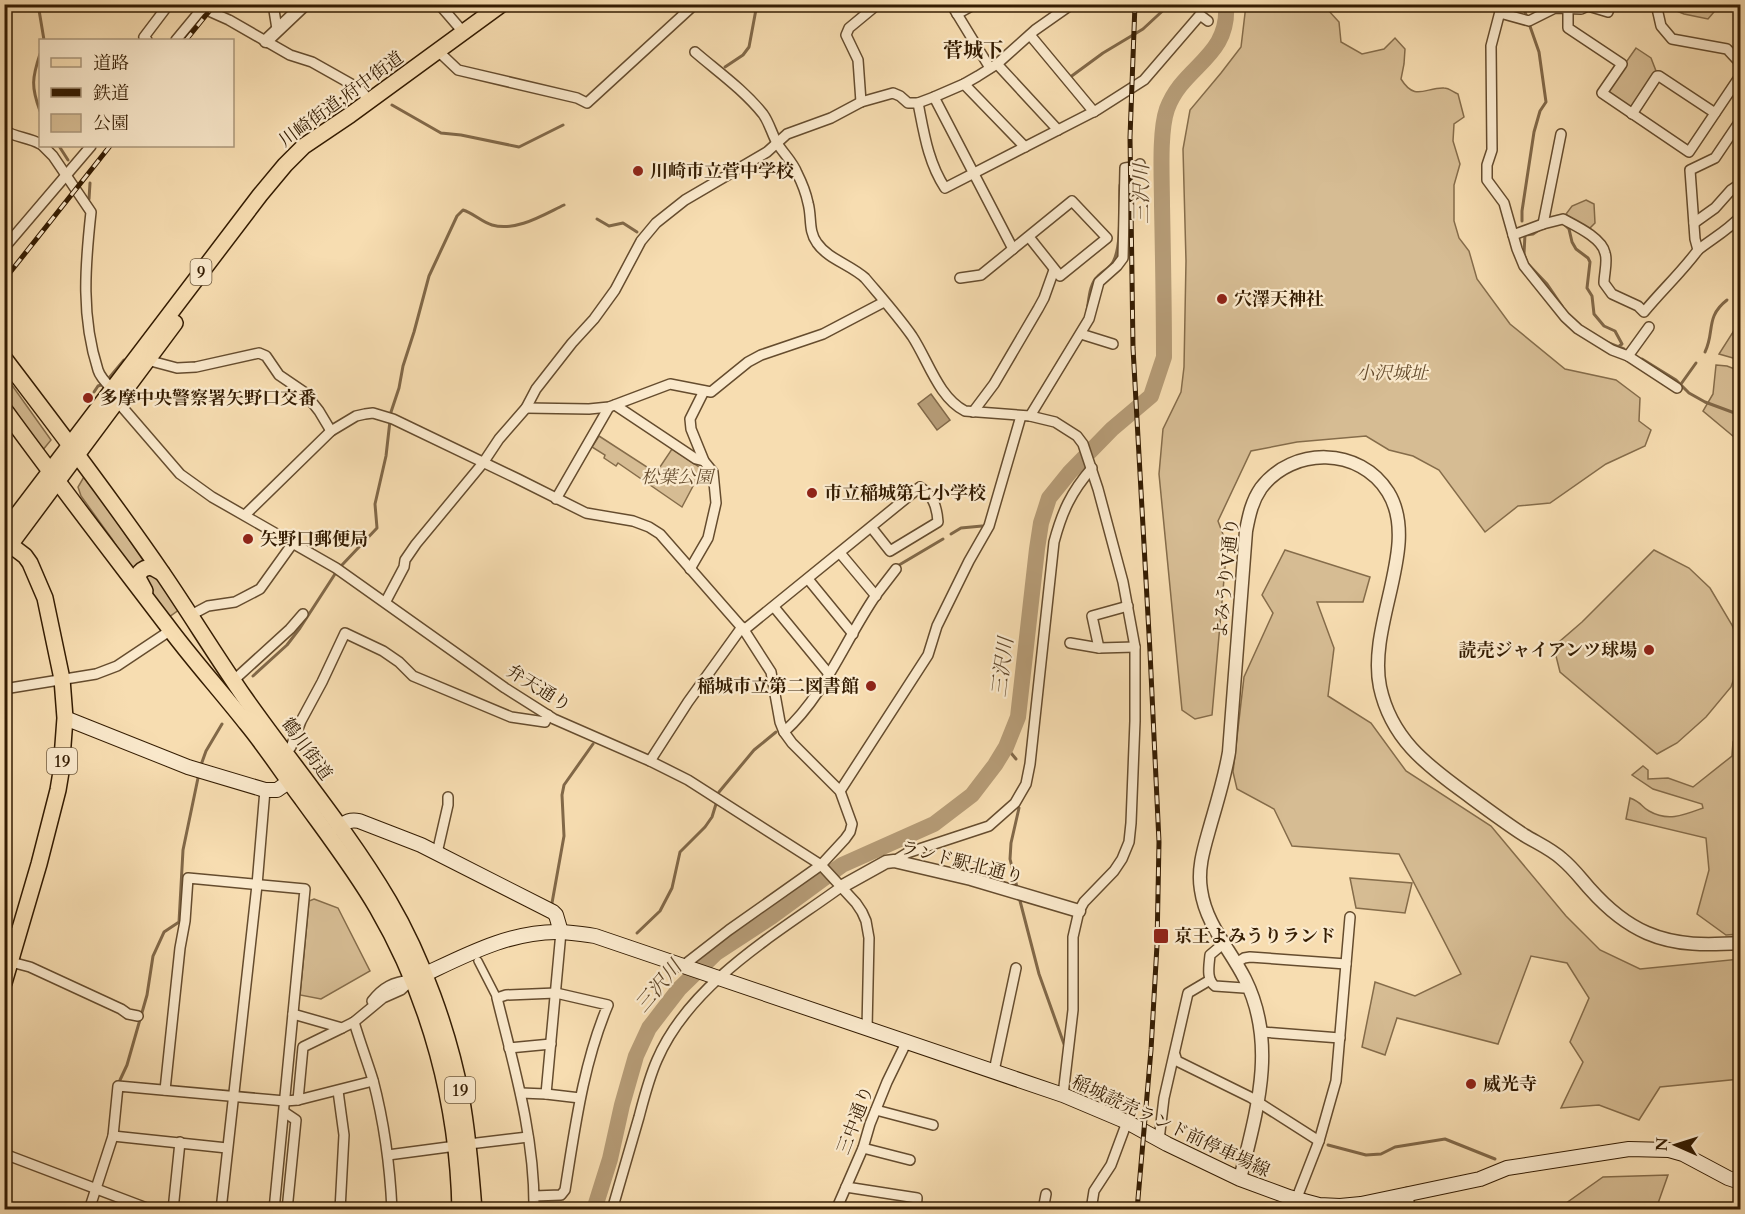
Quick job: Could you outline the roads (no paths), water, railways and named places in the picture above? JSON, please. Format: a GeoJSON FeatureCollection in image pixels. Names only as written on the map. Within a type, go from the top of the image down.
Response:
{"type":"FeatureCollection","features":[{"type":"Feature","properties":{"kind":"main road","name":"川崎街道;府中街道"},"geometry":{"type":"LineString","coordinates":[[73,450],[110,388],[285,165],[304,146],[502,4]]}},
{"type":"Feature","properties":{"kind":"main road","name":"9"},"geometry":{"type":"LineString","coordinates":[[110,388],[147,360],[277,187],[350,115]]}},
{"type":"Feature","properties":{"kind":"main road","name":"鶴川街道"},"geometry":{"type":"LineString","coordinates":[[4,358],[162,573],[285,753],[295,777],[418,977]]}},
{"type":"Feature","properties":{"kind":"main road","name":"鶴川街道"},"geometry":{"type":"LineString","coordinates":[[4,409],[166,625],[248,724],[339,827],[364,861],[390,903],[412,945],[438,1058],[462,1145],[474,1209]]}},
{"type":"Feature","properties":{"kind":"main road","name":"9"},"geometry":{"type":"LineString","coordinates":[[6,543],[73,450]]}},
{"type":"Feature","properties":{"kind":"main road","name":"19"},"geometry":{"type":"LineString","coordinates":[[4,984],[11,962],[12,932],[58,789],[65,718],[62,679],[45,598],[30,563],[25,556],[6,543]]}},
{"type":"Feature","properties":{"kind":"main road"},"geometry":{"type":"LineString","coordinates":[[162,573],[147,567],[138,575],[140,584],[166,625]]}},
{"type":"Feature","properties":{"kind":"main road"},"geometry":{"type":"LineString","coordinates":[[190,654],[199,657],[204,656],[207,651],[191,615]]}},
{"type":"Feature","properties":{"kind":"main road"},"geometry":{"type":"LineString","coordinates":[[65,718],[188,767],[265,790],[277,790],[295,777]]}},
{"type":"Feature","properties":{"kind":"main road"},"geometry":{"type":"LineString","coordinates":[[339,827],[352,819],[437,853],[553,912],[561,932]]}},
{"type":"Feature","properties":{"kind":"main road","name":"稲城読売ランド前停車場線"},"geometry":{"type":"LineString","coordinates":[[418,977],[507,940],[561,932],[595,936],[1064,1095],[1127,1122],[1239,1179],[1296,1200],[1330,1206],[1349,1206],[1480,1179],[1507,1168],[1629,1149],[1669,1150],[1683,1154],[1740,1182]]}},
{"type":"Feature","properties":{"kind":"main road","name":"鶴川街道"},"geometry":{"type":"LineString","coordinates":[[460,1209],[462,1145]]}},
{"type":"Feature","properties":{"kind":"street"},"geometry":{"type":"LineString","coordinates":[[146,39],[144,38],[169,4]]}},
{"type":"Feature","properties":{"kind":"street"},"geometry":{"type":"LineString","coordinates":[[188,4],[203,6],[290,55],[312,62],[360,89],[367,102]]}},
{"type":"Feature","properties":{"kind":"street"},"geometry":{"type":"LineString","coordinates":[[273,4],[277,29]]}},
{"type":"Feature","properties":{"kind":"street"},"geometry":{"type":"LineString","coordinates":[[266,40],[305,4]]}},
{"type":"Feature","properties":{"kind":"street"},"geometry":{"type":"LineString","coordinates":[[438,4],[464,33]]}},
{"type":"Feature","properties":{"kind":"street"},"geometry":{"type":"LineString","coordinates":[[438,51],[458,70],[577,98],[587,103],[695,4]]}},
{"type":"Feature","properties":{"kind":"street"},"geometry":{"type":"LineString","coordinates":[[861,102],[858,60],[846,35],[849,28],[878,4]]}},
{"type":"Feature","properties":{"kind":"street"},"geometry":{"type":"LineString","coordinates":[[951,4],[994,66],[1058,130]]}},
{"type":"Feature","properties":{"kind":"street"},"geometry":{"type":"LineString","coordinates":[[957,14],[975,4]]}},
{"type":"Feature","properties":{"kind":"street"},"geometry":{"type":"LineString","coordinates":[[386,601],[404,567],[405,560],[416,544],[526,408],[536,388],[594,319],[615,290],[641,241],[656,223],[686,200],[767,152],[787,134],[831,118],[861,102],[893,93],[908,103],[918,103],[964,84],[994,66],[1030,35],[1072,4]]}},
{"type":"Feature","properties":{"kind":"street"},"geometry":{"type":"LineString","coordinates":[[1611,4],[1608,12],[1588,6],[1568,10],[1556,6],[1529,21],[1501,9],[1491,46],[1492,150],[1487,165],[1486,180],[1504,203],[1524,266],[1565,317],[1578,329],[1612,350],[1628,356],[1677,388]]}},
{"type":"Feature","properties":{"kind":"street"},"geometry":{"type":"LineString","coordinates":[[1656,4],[1661,26],[1672,39],[1726,49],[1738,60]]}},
{"type":"Feature","properties":{"kind":"street"},"geometry":{"type":"LineString","coordinates":[[177,39],[203,6]]}},
{"type":"Feature","properties":{"kind":"street"},"geometry":{"type":"LineString","coordinates":[[1568,10],[1568,28],[1622,64],[1602,93],[1689,152],[1740,76]]}},
{"type":"Feature","properties":{"kind":"street"},"geometry":{"type":"LineString","coordinates":[[918,103],[929,156],[945,188],[1094,112],[1144,80],[1200,15],[1208,21]]}},
{"type":"Feature","properties":{"kind":"street"},"geometry":{"type":"LineString","coordinates":[[1030,35],[1094,112]]}},
{"type":"Feature","properties":{"kind":"street"},"geometry":{"type":"LineString","coordinates":[[1738,60],[1740,44]]}},
{"type":"Feature","properties":{"kind":"street"},"geometry":{"type":"LineString","coordinates":[[695,52],[740,91],[763,115],[778,144],[797,171],[808,202],[810,228],[815,240],[827,252],[865,278],[911,336],[951,400],[957,406],[973,412],[1026,416],[1055,422],[1077,436],[1083,444],[1091,466],[1128,606],[1135,647],[1131,823],[1129,842],[1122,859],[1114,871],[1084,902],[1079,911],[1073,937],[1073,1010],[1064,1095]]}},
{"type":"Feature","properties":{"kind":"street"},"geometry":{"type":"LineString","coordinates":[[1632,114],[1656,76],[1715,113]]}},
{"type":"Feature","properties":{"kind":"street"},"geometry":{"type":"LineString","coordinates":[[964,84],[1025,147]]}},
{"type":"Feature","properties":{"kind":"street"},"geometry":{"type":"LineString","coordinates":[[934,97],[1013,249]]}},
{"type":"Feature","properties":{"kind":"street"},"geometry":{"type":"LineString","coordinates":[[1698,250],[1695,239],[1690,170],[1715,158],[1740,121]]}},
{"type":"Feature","properties":{"kind":"street"},"geometry":{"type":"LineString","coordinates":[[4,130],[39,143]]}},
{"type":"Feature","properties":{"kind":"street"},"geometry":{"type":"LineString","coordinates":[[1543,224],[1561,134]]}},
{"type":"Feature","properties":{"kind":"street"},"geometry":{"type":"LineString","coordinates":[[44,147],[53,156],[91,212],[87,253],[88,330],[98,371],[110,388]]}},
{"type":"Feature","properties":{"kind":"street"},"geometry":{"type":"LineString","coordinates":[[4,248],[90,147]]}},
{"type":"Feature","properties":{"kind":"street"},"geometry":{"type":"LineString","coordinates":[[840,791],[928,655],[937,626],[989,526],[1026,416],[1081,334],[1089,319],[1099,282],[1118,266],[1123,258],[1125,168],[1140,164]]}},
{"type":"Feature","properties":{"kind":"street"},"geometry":{"type":"LineString","coordinates":[[1694,223],[1715,208],[1731,190],[1740,184]]}},
{"type":"Feature","properties":{"kind":"street"},"geometry":{"type":"LineString","coordinates":[[960,278],[981,275],[1072,201],[1107,238],[1060,276],[1029,237]]}},
{"type":"Feature","properties":{"kind":"street"},"geometry":{"type":"LineString","coordinates":[[1513,235],[1563,219],[1589,234],[1606,253],[1604,283],[1612,294],[1638,306],[1644,312],[1661,291],[1683,272],[1698,250],[1733,225],[1740,217]]}},
{"type":"Feature","properties":{"kind":"street"},"geometry":{"type":"LineString","coordinates":[[973,412],[994,384],[1038,309],[1054,270]]}},
{"type":"Feature","properties":{"kind":"street"},"geometry":{"type":"LineString","coordinates":[[526,408],[589,409],[612,406],[670,384],[711,392],[748,362],[761,355],[823,334],[884,302]]}},
{"type":"Feature","properties":{"kind":"street"},"geometry":{"type":"LineString","coordinates":[[1628,356],[1649,327]]}},
{"type":"Feature","properties":{"kind":"street"},"geometry":{"type":"LineString","coordinates":[[1081,334],[1113,344]]}},
{"type":"Feature","properties":{"kind":"street"},"geometry":{"type":"LineString","coordinates":[[147,360],[177,368],[196,368],[259,353],[267,356],[279,375],[304,392],[320,411],[332,431]]}},
{"type":"Feature","properties":{"kind":"street","name":"弁天通り"},"geometry":{"type":"LineString","coordinates":[[110,388],[180,474],[212,497],[336,568],[386,601],[505,688],[548,715],[688,780],[821,865],[862,912],[866,921],[868,938],[867,1029]]}},
{"type":"Feature","properties":{"kind":"street"},"geometry":{"type":"LineString","coordinates":[[690,569],[708,538],[716,503],[713,472],[704,462],[691,429],[690,419],[704,391]]}},
{"type":"Feature","properties":{"kind":"street"},"geometry":{"type":"LineString","coordinates":[[612,406],[704,462]]}},
{"type":"Feature","properties":{"kind":"street"},"geometry":{"type":"LineString","coordinates":[[556,499],[612,406]]}},
{"type":"Feature","properties":{"kind":"street"},"geometry":{"type":"LineString","coordinates":[[245,515],[332,431],[356,416],[373,413],[390,418],[586,513],[633,521],[660,534],[743,628],[771,672],[784,732],[840,791],[852,824],[845,839],[821,865],[729,930],[686,966]]}},
{"type":"Feature","properties":{"kind":"street","name":"よみうりV通り"},"geometry":{"type":"LineString","coordinates":[[1239,1179],[1259,1102],[1263,1068],[1262,1032],[1248,986],[1207,914],[1199,877],[1203,849],[1229,752],[1249,514],[1262,488],[1280,470],[1298,461],[1320,457],[1346,459],[1367,470],[1384,486],[1398,513],[1399,546],[1379,639],[1377,664],[1384,705],[1408,746],[1427,765],[1456,787],[1502,820],[1558,855],[1570,865],[1605,905],[1635,926],[1659,938],[1679,942],[1700,945],[1740,944]]}},
{"type":"Feature","properties":{"kind":"street"},"geometry":{"type":"LineString","coordinates":[[894,861],[907,853],[989,826],[1014,803],[1026,784],[1054,543],[1060,517],[1070,496],[1091,466]]}},
{"type":"Feature","properties":{"kind":"street"},"geometry":{"type":"LineString","coordinates":[[651,761],[688,702],[743,628],[774,607],[871,527],[920,487],[927,491],[936,506],[938,522],[890,551],[871,527]]}},
{"type":"Feature","properties":{"kind":"street"},"geometry":{"type":"LineString","coordinates":[[191,615],[208,606],[235,602],[260,588],[293,543]]}},
{"type":"Feature","properties":{"kind":"street"},"geometry":{"type":"LineString","coordinates":[[840,553],[876,596]]}},
{"type":"Feature","properties":{"kind":"street"},"geometry":{"type":"LineString","coordinates":[[784,732],[799,719],[830,674],[876,596],[896,569]]}},
{"type":"Feature","properties":{"kind":"street"},"geometry":{"type":"LineString","coordinates":[[808,579],[854,634]]}},
{"type":"Feature","properties":{"kind":"street"},"geometry":{"type":"LineString","coordinates":[[1099,648],[1092,616],[1128,606]]}},
{"type":"Feature","properties":{"kind":"street"},"geometry":{"type":"LineString","coordinates":[[774,607],[830,674]]}},
{"type":"Feature","properties":{"kind":"street"},"geometry":{"type":"LineString","coordinates":[[234,680],[285,634],[303,614]]}},
{"type":"Feature","properties":{"kind":"street"},"geometry":{"type":"LineString","coordinates":[[4,689],[96,674],[117,666],[166,625]]}},
{"type":"Feature","properties":{"kind":"street"},"geometry":{"type":"LineString","coordinates":[[285,753],[291,747],[308,705],[322,682],[345,633],[383,651],[413,676],[511,717],[545,722],[548,715]]}},
{"type":"Feature","properties":{"kind":"street"},"geometry":{"type":"LineString","coordinates":[[1070,643],[1099,648],[1135,647]]}},
{"type":"Feature","properties":{"kind":"street"},"geometry":{"type":"LineString","coordinates":[[221,1209],[257,885],[265,790]]}},
{"type":"Feature","properties":{"kind":"street"},"geometry":{"type":"LineString","coordinates":[[437,853],[448,797]]}},
{"type":"Feature","properties":{"kind":"street","name":"ランド駅北通り"},"geometry":{"type":"LineString","coordinates":[[841,886],[886,862],[894,861],[971,879],[1079,911]]}},
{"type":"Feature","properties":{"kind":"street"},"geometry":{"type":"LineString","coordinates":[[165,1090],[188,878],[305,890],[274,1209]]}},
{"type":"Feature","properties":{"kind":"street"},"geometry":{"type":"LineString","coordinates":[[612,1209],[657,1061],[670,1035],[716,976],[841,886]]}},
{"type":"Feature","properties":{"kind":"street"},"geometry":{"type":"LineString","coordinates":[[1296,1200],[1319,1141],[1336,1081],[1350,917]]}},
{"type":"Feature","properties":{"kind":"street"},"geometry":{"type":"LineString","coordinates":[[546,1094],[561,932]]}},
{"type":"Feature","properties":{"kind":"street"},"geometry":{"type":"LineString","coordinates":[[1223,944],[1210,955],[1210,980],[1215,986],[1244,988],[1248,986]]}},
{"type":"Feature","properties":{"kind":"street"},"geometry":{"type":"LineString","coordinates":[[1236,963],[1250,957],[1346,964]]}},
{"type":"Feature","properties":{"kind":"street"},"geometry":{"type":"LineString","coordinates":[[478,961],[497,998],[521,1093],[528,1137],[534,1209]]}},
{"type":"Feature","properties":{"kind":"street"},"geometry":{"type":"LineString","coordinates":[[11,962],[30,967],[128,1014],[138,1016]]}},
{"type":"Feature","properties":{"kind":"street"},"geometry":{"type":"LineString","coordinates":[[994,1071],[1016,968]]}},
{"type":"Feature","properties":{"kind":"street"},"geometry":{"type":"LineString","coordinates":[[298,1100],[303,1047],[354,1022],[367,1011],[379,993],[389,985],[418,977]]}},
{"type":"Feature","properties":{"kind":"street"},"geometry":{"type":"LineString","coordinates":[[1159,1140],[1164,1098],[1188,993],[1210,980]]}},
{"type":"Feature","properties":{"kind":"street"},"geometry":{"type":"LineString","coordinates":[[497,998],[506,995],[556,993],[608,1005],[597,1030],[580,1098],[565,1190],[561,1195],[534,1196]]}},
{"type":"Feature","properties":{"kind":"street"},"geometry":{"type":"LineString","coordinates":[[293,1014],[342,1028]]}},
{"type":"Feature","properties":{"kind":"street"},"geometry":{"type":"LineString","coordinates":[[354,1022],[373,1081],[388,1155],[392,1209]]}},
{"type":"Feature","properties":{"kind":"street"},"geometry":{"type":"LineString","coordinates":[[1262,1032],[1340,1038]]}},
{"type":"Feature","properties":{"kind":"street","name":"三中通り"},"geometry":{"type":"LineString","coordinates":[[836,1209],[863,1148],[887,1082],[906,1043]]}},
{"type":"Feature","properties":{"kind":"street"},"geometry":{"type":"LineString","coordinates":[[509,1048],[551,1044]]}},
{"type":"Feature","properties":{"kind":"street"},"geometry":{"type":"LineString","coordinates":[[1175,1055],[1178,1061],[1259,1102],[1319,1141]]}},
{"type":"Feature","properties":{"kind":"street"},"geometry":{"type":"LineString","coordinates":[[285,1107],[298,1100],[373,1081]]}},
{"type":"Feature","properties":{"kind":"street"},"geometry":{"type":"LineString","coordinates":[[89,1209],[113,1136],[118,1086],[234,1096],[285,1107],[296,1120],[287,1209]]}},
{"type":"Feature","properties":{"kind":"street"},"geometry":{"type":"LineString","coordinates":[[338,1091],[344,1135],[340,1209]]}},
{"type":"Feature","properties":{"kind":"street"},"geometry":{"type":"LineString","coordinates":[[521,1093],[580,1098]]}},
{"type":"Feature","properties":{"kind":"street"},"geometry":{"type":"LineString","coordinates":[[876,1110],[933,1125]]}},
{"type":"Feature","properties":{"kind":"street"},"geometry":{"type":"LineString","coordinates":[[1091,1209],[1094,1191],[1111,1165],[1127,1122]]}},
{"type":"Feature","properties":{"kind":"street"},"geometry":{"type":"LineString","coordinates":[[113,1136],[227,1148]]}},
{"type":"Feature","properties":{"kind":"street"},"geometry":{"type":"LineString","coordinates":[[388,1155],[528,1137]]}},
{"type":"Feature","properties":{"kind":"street"},"geometry":{"type":"LineString","coordinates":[[4,1140],[6,1160],[152,1209]]}},
{"type":"Feature","properties":{"kind":"street"},"geometry":{"type":"LineString","coordinates":[[173,1209],[180,1142]]}},
{"type":"Feature","properties":{"kind":"street"},"geometry":{"type":"LineString","coordinates":[[863,1148],[910,1160]]}},
{"type":"Feature","properties":{"kind":"street"},"geometry":{"type":"LineString","coordinates":[[846,1186],[917,1198],[916,1209]]}},
{"type":"Feature","properties":{"kind":"street"},"geometry":{"type":"LineString","coordinates":[[1043,1209],[1046,1194]]}},
{"type":"Feature","properties":{"kind":"street"},"geometry":{"type":"LineString","coordinates":[[1407,1194],[1408,1209]]}},
{"type":"Feature","properties":{"kind":"street"},"geometry":{"type":"LineString","coordinates":[[4,1208],[9,1209]]}},
{"type":"Feature","properties":{"kind":"waterway"},"geometry":{"type":"LineString","coordinates":[[38,4],[44,39]]}},
{"type":"Feature","properties":{"kind":"waterway"},"geometry":{"type":"LineString","coordinates":[[725,67],[743,55],[749,47],[757,4]]}},
{"type":"Feature","properties":{"kind":"waterway"},"geometry":{"type":"LineString","coordinates":[[1069,78],[1103,53],[1143,29],[1170,4]]}},
{"type":"Feature","properties":{"kind":"waterway","name":"三沢川"},"geometry":{"type":"LineString","coordinates":[[594,1210],[610,1159],[636,1056],[649,1028],[679,989],[716,953],[771,917],[842,865],[934,824],[972,795],[1006,747],[1018,717],[1037,549],[1041,523],[1049,498],[1070,472],[1112,429],[1151,396],[1164,357],[1162,156],[1164,119],[1174,94],[1221,37],[1226,4]]}},
{"type":"Feature","properties":{"kind":"waterway"},"geometry":{"type":"LineString","coordinates":[[1522,221],[1534,132],[1540,111],[1546,102],[1539,52],[1525,12],[1525,4]]}},
{"type":"Feature","properties":{"kind":"waterway"},"geometry":{"type":"LineString","coordinates":[[39,57],[34,82],[39,108]]}},
{"type":"Feature","properties":{"kind":"waterway"},"geometry":{"type":"LineString","coordinates":[[392,105],[441,133],[519,147],[563,125]]}},
{"type":"Feature","properties":{"kind":"waterway"},"geometry":{"type":"LineString","coordinates":[[60,147],[68,160]]}},
{"type":"Feature","properties":{"kind":"waterway"},"geometry":{"type":"LineString","coordinates":[[89,199],[90,183]]}},
{"type":"Feature","properties":{"kind":"waterway"},"geometry":{"type":"LineString","coordinates":[[1087,311],[1095,279],[1111,265],[1117,253],[1120,185]]}},
{"type":"Feature","properties":{"kind":"waterway"},"geometry":{"type":"LineString","coordinates":[[342,565],[377,528],[375,504],[386,456],[391,412],[429,276],[457,216],[463,210],[485,222],[501,227],[538,218],[564,205]]}},
{"type":"Feature","properties":{"kind":"waterway"},"geometry":{"type":"LineString","coordinates":[[597,219],[609,226],[623,223],[637,232]]}},
{"type":"Feature","properties":{"kind":"waterway"},"geometry":{"type":"LineString","coordinates":[[1562,222],[1569,229],[1576,249],[1590,262],[1587,288],[1592,296],[1594,314],[1604,326],[1615,331],[1622,344],[1618,347]]}},
{"type":"Feature","properties":{"kind":"waterway"},"geometry":{"type":"LineString","coordinates":[[1526,235],[1539,230]]}},
{"type":"Feature","properties":{"kind":"waterway"},"geometry":{"type":"LineString","coordinates":[[1525,234],[1524,254],[1527,263],[1547,284],[1562,306]]}},
{"type":"Feature","properties":{"kind":"waterway"},"geometry":{"type":"LineString","coordinates":[[1705,352],[1713,319],[1720,306],[1727,300]]}},
{"type":"Feature","properties":{"kind":"waterway"},"geometry":{"type":"LineString","coordinates":[[1606,342],[1624,349]]}},
{"type":"Feature","properties":{"kind":"waterway"},"geometry":{"type":"LineString","coordinates":[[1642,359],[1676,380],[1689,393],[1705,402],[1740,415]]}},
{"type":"Feature","properties":{"kind":"waterway"},"geometry":{"type":"LineString","coordinates":[[94,392],[98,386],[104,384],[124,360]]}},
{"type":"Feature","properties":{"kind":"waterway"},"geometry":{"type":"LineString","coordinates":[[1681,384],[1696,363]]}},
{"type":"Feature","properties":{"kind":"waterway"},"geometry":{"type":"LineString","coordinates":[[951,534],[961,528],[982,526]]}},
{"type":"Feature","properties":{"kind":"waterway"},"geometry":{"type":"LineString","coordinates":[[894,568],[943,539]]}},
{"type":"Feature","properties":{"kind":"waterway"},"geometry":{"type":"LineString","coordinates":[[253,676],[287,645],[335,574]]}},
{"type":"Feature","properties":{"kind":"waterway"},"geometry":{"type":"LineString","coordinates":[[201,765],[206,751],[222,724]]}},
{"type":"Feature","properties":{"kind":"waterway"},"geometry":{"type":"LineString","coordinates":[[719,792],[754,750],[776,732]]}},
{"type":"Feature","properties":{"kind":"waterway"},"geometry":{"type":"LineString","coordinates":[[552,903],[564,836],[562,795],[564,785],[593,744]]}},
{"type":"Feature","properties":{"kind":"waterway"},"geometry":{"type":"LineString","coordinates":[[1006,747],[1016,759]]}},
{"type":"Feature","properties":{"kind":"waterway"},"geometry":{"type":"LineString","coordinates":[[120,1080],[127,1065],[147,995],[153,956],[164,932],[179,922],[183,850],[198,778]]}},
{"type":"Feature","properties":{"kind":"waterway"},"geometry":{"type":"LineString","coordinates":[[637,933],[660,911],[672,888],[680,852],[705,827],[712,817],[716,804]]}},
{"type":"Feature","properties":{"kind":"waterway"},"geometry":{"type":"LineString","coordinates":[[1017,887],[1010,859],[1019,808]]}},
{"type":"Feature","properties":{"kind":"waterway"},"geometry":{"type":"LineString","coordinates":[[1019,897],[1039,974],[1064,1044]]}},
{"type":"Feature","properties":{"kind":"waterway"},"geometry":{"type":"LineString","coordinates":[[1328,1145],[1366,1155],[1381,1154],[1395,1147],[1445,1139],[1495,1159]]}},
{"type":"Feature","properties":{"kind":"waterway","name":"三沢川"},"geometry":{"type":"LineString","coordinates":[[596,1203],[602,1210]]}},
{"type":"Feature","properties":{"kind":"railway"},"geometry":{"type":"LineString","coordinates":[[187,39],[215,4]]}},
{"type":"Feature","properties":{"kind":"railway"},"geometry":{"type":"LineString","coordinates":[[1135,4],[1130,137],[1133,348],[1159,842],[1157,945],[1151,1050],[1137,1210]]}},
{"type":"Feature","properties":{"kind":"railway"},"geometry":{"type":"LineString","coordinates":[[4,280],[109,147]]}},
{"type":"Feature","properties":{"kind":"place","name":"川崎市立菅中学校"},"geometry":{"type":"Point","coordinates":[638,171]}},
{"type":"Feature","properties":{"kind":"place","name":"穴澤天神社"},"geometry":{"type":"Point","coordinates":[1222,299]}},
{"type":"Feature","properties":{"kind":"place","name":"多摩中央警察署矢野口交番"},"geometry":{"type":"Point","coordinates":[88,398]}},
{"type":"Feature","properties":{"kind":"place","name":"市立稲城第七小学校"},"geometry":{"type":"Point","coordinates":[812,493]}},
{"type":"Feature","properties":{"kind":"place","name":"矢野口郵便局"},"geometry":{"type":"Point","coordinates":[248,539]}},
{"type":"Feature","properties":{"kind":"place","name":"読売ジャイアンツ球場"},"geometry":{"type":"Point","coordinates":[1649,650]}},
{"type":"Feature","properties":{"kind":"place","name":"稲城市立第二図書館"},"geometry":{"type":"Point","coordinates":[871,686]}},
{"type":"Feature","properties":{"kind":"place","name":"京王よみうりランド"},"geometry":{"type":"Point","coordinates":[1161,936]}},
{"type":"Feature","properties":{"kind":"place","name":"威光寺"},"geometry":{"type":"Point","coordinates":[1471,1084]}},
{"type":"Feature","properties":{"kind":"district","name":"菅城下"},"geometry":{"type":"Point","coordinates":[973,50]}},
{"type":"Feature","properties":{"kind":"park label","name":"小沢城址"},"geometry":{"type":"Point","coordinates":[1392,373]}},
{"type":"Feature","properties":{"kind":"park label","name":"松葉公園"},"geometry":{"type":"Point","coordinates":[677,477]}}]}
